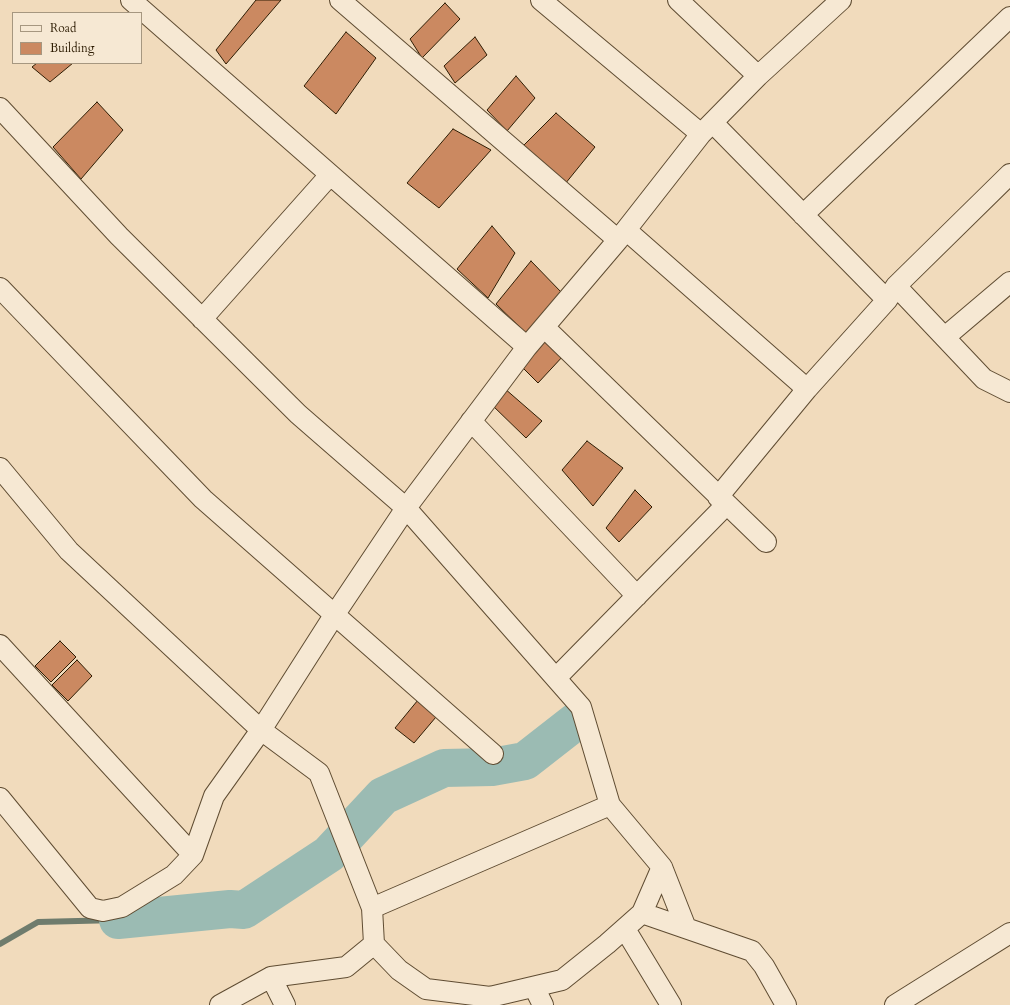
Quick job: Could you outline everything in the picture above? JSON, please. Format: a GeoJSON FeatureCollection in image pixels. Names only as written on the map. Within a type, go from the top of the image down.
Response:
{"type":"FeatureCollection","features":[{"type":"Feature","properties":{"kind":"street"},"geometry":{"type":"LineString","coordinates":[[131,0],[527,347]]}},
{"type":"Feature","properties":{"kind":"street"},"geometry":{"type":"LineString","coordinates":[[340,0],[807,389]]}},
{"type":"Feature","properties":{"kind":"street"},"geometry":{"type":"LineString","coordinates":[[541,0],[707,129],[892,293],[945,337],[984,378],[1010,392]]}},
{"type":"Feature","properties":{"kind":"street"},"geometry":{"type":"LineString","coordinates":[[678,0],[758,76]]}},
{"type":"Feature","properties":{"kind":"street"},"geometry":{"type":"LineString","coordinates":[[0,798],[90,908],[103,911],[122,908],[174,875],[193,855],[214,796],[261,730],[335,614],[406,508],[527,347],[622,235],[707,129],[758,76],[841,0]]}},
{"type":"Feature","properties":{"kind":"street"},"geometry":{"type":"LineString","coordinates":[[803,215],[1010,17]]}},
{"type":"Feature","properties":{"kind":"street"},"geometry":{"type":"LineString","coordinates":[[0,108],[119,236],[298,414],[406,508],[582,707],[610,805],[662,867],[686,928]]}},
{"type":"Feature","properties":{"kind":"street"},"geometry":{"type":"LineString","coordinates":[[202,319],[330,174]]}},
{"type":"Feature","properties":{"kind":"street"},"geometry":{"type":"LineString","coordinates":[[556,678],[637,596],[722,501],[807,389],[892,293],[1010,174]]}},
{"type":"Feature","properties":{"kind":"street"},"geometry":{"type":"LineString","coordinates":[[945,337],[1010,282]]}},
{"type":"Feature","properties":{"kind":"street"},"geometry":{"type":"LineString","coordinates":[[0,288],[203,499],[493,754]]}},
{"type":"Feature","properties":{"kind":"street"},"geometry":{"type":"LineString","coordinates":[[544,327],[766,542]]}},
{"type":"Feature","properties":{"kind":"street"},"geometry":{"type":"LineString","coordinates":[[471,421],[637,596]]}},
{"type":"Feature","properties":{"kind":"street"},"geometry":{"type":"LineString","coordinates":[[0,468],[69,552],[261,730],[319,773],[372,908],[374,944],[399,970],[426,989],[490,997],[562,980],[625,929],[642,913],[662,867]]}},
{"type":"Feature","properties":{"kind":"street"},"geometry":{"type":"LineString","coordinates":[[0,644],[193,855]]}},
{"type":"Feature","properties":{"kind":"street"},"geometry":{"type":"LineString","coordinates":[[372,908],[610,805]]}},
{"type":"Feature","properties":{"kind":"street"},"geometry":{"type":"LineString","coordinates":[[642,913],[752,951],[764,966],[786,1005]]}},
{"type":"Feature","properties":{"kind":"street"},"geometry":{"type":"LineString","coordinates":[[625,929],[670,1005]]}},
{"type":"Feature","properties":{"kind":"street"},"geometry":{"type":"LineString","coordinates":[[895,1005],[922,999],[1010,933]]}},
{"type":"Feature","properties":{"kind":"street"},"geometry":{"type":"LineString","coordinates":[[220,1005],[271,977],[346,967],[374,944]]}},
{"type":"Feature","properties":{"kind":"street"},"geometry":{"type":"LineString","coordinates":[[271,977],[285,1005]]}},
{"type":"Feature","properties":{"kind":"street"},"geometry":{"type":"LineString","coordinates":[[534,987],[542,1005]]}},
{"type":"Feature","properties":{"kind":"building"},"geometry":{"type":"Polygon","coordinates":[[[256,0],[281,0],[226,64],[216,50],[256,0]]]}},
{"type":"Feature","properties":{"kind":"building"},"geometry":{"type":"Polygon","coordinates":[[[445,3],[460,19],[422,58],[410,39],[445,3]]]}},
{"type":"Feature","properties":{"kind":"building"},"geometry":{"type":"Polygon","coordinates":[[[346,32],[376,58],[336,114],[304,86],[346,32]]]}},
{"type":"Feature","properties":{"kind":"building"},"geometry":{"type":"Polygon","coordinates":[[[475,37],[487,55],[455,83],[444,66],[475,37]]]}},
{"type":"Feature","properties":{"kind":"building"},"geometry":{"type":"Polygon","coordinates":[[[36,64],[72,64],[50,82],[32,67],[36,64]]]}},
{"type":"Feature","properties":{"kind":"building"},"geometry":{"type":"Polygon","coordinates":[[[516,76],[535,98],[507,131],[487,110],[516,76]]]}},
{"type":"Feature","properties":{"kind":"building"},"geometry":{"type":"Polygon","coordinates":[[[97,102],[123,130],[81,179],[53,147],[97,102]]]}},
{"type":"Feature","properties":{"kind":"building"},"geometry":{"type":"Polygon","coordinates":[[[556,113],[595,147],[565,184],[521,148],[556,113]]]}},
{"type":"Feature","properties":{"kind":"building"},"geometry":{"type":"Polygon","coordinates":[[[453,129],[491,150],[439,208],[407,183],[453,129]]]}},
{"type":"Feature","properties":{"kind":"building"},"geometry":{"type":"Polygon","coordinates":[[[492,226],[515,253],[488,298],[457,269],[492,226]]]}},
{"type":"Feature","properties":{"kind":"building"},"geometry":{"type":"Polygon","coordinates":[[[531,261],[562,293],[529,336],[496,304],[531,261]]]}},
{"type":"Feature","properties":{"kind":"building"},"geometry":{"type":"Polygon","coordinates":[[[545,335],[564,355],[538,383],[519,364],[545,335]]]}},
{"type":"Feature","properties":{"kind":"building"},"geometry":{"type":"Polygon","coordinates":[[[504,388],[542,421],[526,438],[491,404],[504,388]]]}},
{"type":"Feature","properties":{"kind":"building"},"geometry":{"type":"Polygon","coordinates":[[[587,441],[623,468],[593,506],[562,470],[587,441]]]}},
{"type":"Feature","properties":{"kind":"building"},"geometry":{"type":"Polygon","coordinates":[[[635,490],[652,507],[619,542],[606,528],[635,490]]]}},
{"type":"Feature","properties":{"kind":"building"},"geometry":{"type":"Polygon","coordinates":[[[60,641],[76,657],[51,682],[35,666],[60,641]]]}},
{"type":"Feature","properties":{"kind":"building"},"geometry":{"type":"Polygon","coordinates":[[[77,660],[92,676],[68,701],[52,685],[77,660]]]}},
{"type":"Feature","properties":{"kind":"building"},"geometry":{"type":"Polygon","coordinates":[[[418,700],[436,717],[414,743],[395,728],[418,700]]]}},
{"type":"Feature","properties":{"kind":"waterway"},"geometry":{"type":"LineString","coordinates":[[118,920],[230,909],[244,910],[329,854],[383,796],[444,768],[492,767],[525,761],[575,722]]}},
{"type":"Feature","properties":{"kind":"waterway"},"geometry":{"type":"LineString","coordinates":[[0,944],[38,922],[118,920]]}}]}
